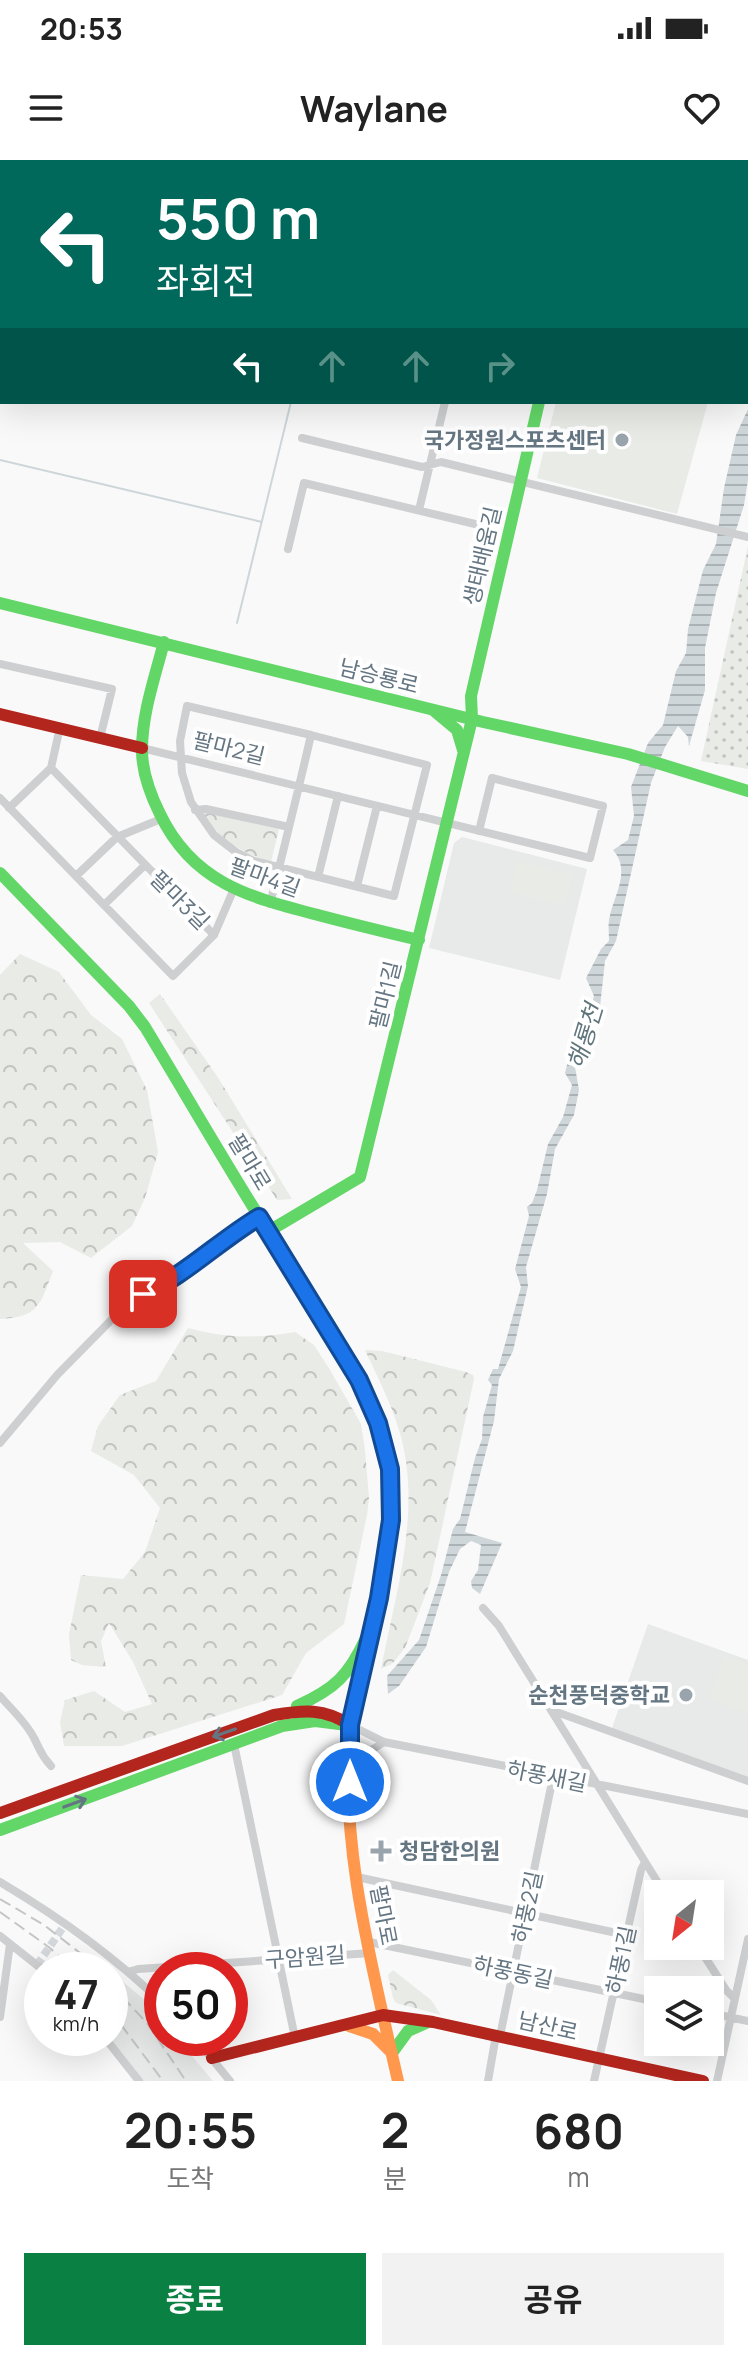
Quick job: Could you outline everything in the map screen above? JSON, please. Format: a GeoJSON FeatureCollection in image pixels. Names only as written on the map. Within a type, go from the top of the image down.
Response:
{"type":"FeatureCollection","features":[{"type":"Feature","properties":{"kind":"main road","name":"생태배움길"},"geometry":{"type":"LineString","coordinates":[[472,719],[471,696],[539,404]]}},
{"type":"Feature","properties":{"kind":"main road","name":"남승룡로"},"geometry":{"type":"LineString","coordinates":[[0,603],[433,710],[628,754],[748,791]]}},
{"type":"Feature","properties":{"kind":"main road","name":"팔마4길"},"geometry":{"type":"LineString","coordinates":[[164,642],[142,748],[148,787],[161,819],[183,852],[233,891],[270,904],[419,940]]}},
{"type":"Feature","properties":{"kind":"main road"},"geometry":{"type":"LineString","coordinates":[[433,710],[457,730],[464,756]]}},
{"type":"Feature","properties":{"kind":"main road","name":"팔마2길"},"geometry":{"type":"LineString","coordinates":[[0,714],[142,748]]}},
{"type":"Feature","properties":{"kind":"main road","name":"팔마1길"},"geometry":{"type":"LineString","coordinates":[[269,1231],[360,1177],[472,719]]}},
{"type":"Feature","properties":{"kind":"main road","name":"팔마로"},"geometry":{"type":"LineString","coordinates":[[0,873],[129,1006],[145,1027],[359,1380],[383,1438],[390,1469],[392,1508],[376,1613],[350,1725],[350,1782],[357,1877],[398,2081]]}},
{"type":"Feature","properties":{"kind":"main road"},"geometry":{"type":"LineString","coordinates":[[0,1813],[274,1715],[333,1689],[352,1666],[376,1613]]}},
{"type":"Feature","properties":{"kind":"main road"},"geometry":{"type":"LineString","coordinates":[[274,1715],[312,1708],[326,1710],[350,1725]]}},
{"type":"Feature","properties":{"kind":"main road"},"geometry":{"type":"LineString","coordinates":[[1,1830],[282,1726],[303,1722],[350,1725]]}},
{"type":"Feature","properties":{"kind":"main road"},"geometry":{"type":"LineString","coordinates":[[212,2058],[383,2015]]}},
{"type":"Feature","properties":{"kind":"main road","name":"남산로"},"geometry":{"type":"LineString","coordinates":[[383,2015],[498,2035],[703,2081]]}},
{"type":"Feature","properties":{"kind":"main road"},"geometry":{"type":"LineString","coordinates":[[346,2025],[373,2034],[392,2053],[414,2026],[433,2022]]}},
{"type":"Feature","properties":{"kind":"street"},"geometry":{"type":"LineString","coordinates":[[419,510],[445,404]]}},
{"type":"Feature","properties":{"kind":"street"},"geometry":{"type":"LineString","coordinates":[[302,438],[422,467],[441,462],[748,537]]}},
{"type":"Feature","properties":{"kind":"street"},"geometry":{"type":"LineString","coordinates":[[288,549],[304,483],[475,524]]}},
{"type":"Feature","properties":{"kind":"street"},"geometry":{"type":"LineString","coordinates":[[0,664],[112,689],[100,738]]}},
{"type":"Feature","properties":{"kind":"street"},"geometry":{"type":"LineString","coordinates":[[187,706],[427,765],[394,896],[279,868],[236,852],[214,835],[195,810],[180,757],[187,706]]}},
{"type":"Feature","properties":{"kind":"street"},"geometry":{"type":"LineString","coordinates":[[9,808],[51,768],[60,727]]}},
{"type":"Feature","properties":{"kind":"street"},"geometry":{"type":"LineString","coordinates":[[270,904],[311,735]]}},
{"type":"Feature","properties":{"kind":"street","name":"팔마2길"},"geometry":{"type":"LineString","coordinates":[[142,748],[299,786],[377,806],[415,815],[479,831],[590,858],[603,806],[492,778],[479,831]]}},
{"type":"Feature","properties":{"kind":"street","name":"팔마3길"},"geometry":{"type":"LineString","coordinates":[[51,768],[214,935]]}},
{"type":"Feature","properties":{"kind":"street"},"geometry":{"type":"LineString","coordinates":[[318,877],[338,796]]}},
{"type":"Feature","properties":{"kind":"street"},"geometry":{"type":"LineString","coordinates":[[0,798],[173,976],[214,935],[233,891]]}},
{"type":"Feature","properties":{"kind":"street"},"geometry":{"type":"LineString","coordinates":[[357,886],[377,806]]}},
{"type":"Feature","properties":{"kind":"street"},"geometry":{"type":"LineString","coordinates":[[195,810],[206,809],[289,827]]}},
{"type":"Feature","properties":{"kind":"street"},"geometry":{"type":"LineString","coordinates":[[76,876],[117,837],[161,819]]}},
{"type":"Feature","properties":{"kind":"street","name":"팔마3길"},"geometry":{"type":"LineString","coordinates":[[104,905],[145,865]]}},
{"type":"Feature","properties":{"kind":"street"},"geometry":{"type":"LineString","coordinates":[[0,1443],[58,1374],[130,1301],[165,1284],[232,1233],[259,1217]]}},
{"type":"Feature","properties":{"kind":"street"},"geometry":{"type":"LineString","coordinates":[[483,1608],[499,1626],[656,1880]]}},
{"type":"Feature","properties":{"kind":"street"},"geometry":{"type":"LineString","coordinates":[[0,1696],[29,1731],[37,1750],[51,1766]]}},
{"type":"Feature","properties":{"kind":"street"},"geometry":{"type":"LineString","coordinates":[[551,1710],[748,1781]]}},
{"type":"Feature","properties":{"kind":"street","name":"하풍새길"},"geometry":{"type":"LineString","coordinates":[[350,1725],[384,1742],[748,1814]]}},
{"type":"Feature","properties":{"kind":"street"},"geometry":{"type":"LineString","coordinates":[[350,1782],[370,1751],[384,1742]]}},
{"type":"Feature","properties":{"kind":"street"},"geometry":{"type":"LineString","coordinates":[[234,1744],[295,2038]]}},
{"type":"Feature","properties":{"kind":"street","name":"하풍2길"},"geometry":{"type":"LineString","coordinates":[[488,2081],[514,1972],[553,1777]]}},
{"type":"Feature","properties":{"kind":"street","name":"하풍1길"},"geometry":{"type":"LineString","coordinates":[[594,2081],[645,1862]]}},
{"type":"Feature","properties":{"kind":"street"},"geometry":{"type":"LineString","coordinates":[[357,1877],[626,1935]]}},
{"type":"Feature","properties":{"kind":"street"},"geometry":{"type":"LineString","coordinates":[[0,1882],[66,1923],[103,1952]]}},
{"type":"Feature","properties":{"kind":"street"},"geometry":{"type":"LineString","coordinates":[[0,1936],[24,1955]]}},
{"type":"Feature","properties":{"kind":"street"},"geometry":{"type":"LineString","coordinates":[[717,2081],[748,1939]]}},
{"type":"Feature","properties":{"kind":"street"},"geometry":{"type":"LineString","coordinates":[[0,2017],[10,1944]]}},
{"type":"Feature","properties":{"kind":"street","name":"구암원길"},"geometry":{"type":"LineString","coordinates":[[128,1972],[280,1959],[370,1947]]}},
{"type":"Feature","properties":{"kind":"street","name":"하풍동길"},"geometry":{"type":"LineString","coordinates":[[370,1947],[644,1999]]}},
{"type":"Feature","properties":{"kind":"street"},"geometry":{"type":"LineString","coordinates":[[707,1960],[734,1998]]}},
{"type":"Feature","properties":{"kind":"street"},"geometry":{"type":"LineString","coordinates":[[128,1972],[144,1987]]}},
{"type":"Feature","properties":{"kind":"street"},"geometry":{"type":"LineString","coordinates":[[724,2016],[748,2021]]}},
{"type":"Feature","properties":{"kind":"street"},"geometry":{"type":"LineString","coordinates":[[119,2056],[139,2081]]}},
{"type":"Feature","properties":{"kind":"street"},"geometry":{"type":"LineString","coordinates":[[212,2058],[230,2081]]}},
{"type":"Feature","properties":{"kind":"shaded area"},"geometry":{"type":"Polygon","coordinates":[[[748,409],[748,480],[744,505],[716,593],[705,648],[705,690],[689,746],[688,737],[678,726],[665,747],[651,783],[616,941],[605,961],[600,1007],[584,1032],[578,1054],[575,1067],[579,1090],[574,1115],[555,1149],[547,1194],[526,1267],[528,1286],[513,1351],[499,1379],[494,1421],[465,1532],[502,1543],[480,1594],[472,1588],[471,1581],[478,1570],[481,1545],[471,1541],[460,1549],[449,1572],[426,1647],[399,1686],[388,1694],[387,1676],[419,1640],[453,1529],[460,1519],[482,1439],[483,1417],[492,1385],[488,1380],[493,1369],[498,1369],[521,1287],[515,1269],[529,1216],[527,1207],[537,1190],[548,1144],[563,1117],[572,1085],[565,1073],[576,1030],[590,1011],[594,996],[586,978],[601,949],[609,941],[609,920],[621,875],[621,867],[613,850],[628,840],[634,816],[631,787],[648,743],[663,725],[676,671],[686,653],[688,629],[703,570],[716,544],[736,435],[748,409]]]}},
{"type":"Feature","properties":{"kind":"shaded area"},"geometry":{"type":"Polygon","coordinates":[[[462,837],[587,869],[560,980],[429,948],[454,843],[462,837]]]}},
{"type":"Feature","properties":{"kind":"shaded area","name":"순천풍덕중학교"},"geometry":{"type":"Polygon","coordinates":[[[648,1624],[748,1660],[748,1781],[611,1731],[648,1624]]]}},
{"type":"Feature","properties":{"kind":"shaded area"},"geometry":{"type":"Polygon","coordinates":[[[128,1986],[144,1999],[144,2056],[192,2056],[213,2081],[139,2081],[122,2056],[128,2056],[128,1986]]]}},
{"type":"Feature","properties":{"kind":"green space","name":"국가정원스포츠센터"},"geometry":{"type":"Polygon","coordinates":[[[556,404],[707,404],[677,514],[537,478],[556,404]]]}},
{"type":"Feature","properties":{"kind":"green space"},"geometry":{"type":"Polygon","coordinates":[[[748,546],[748,769],[701,761],[748,546]]]}},
{"type":"Feature","properties":{"kind":"green space"},"geometry":{"type":"Polygon","coordinates":[[[205,812],[279,829],[271,862],[251,855],[225,839],[202,817],[205,812]]]}},
{"type":"Feature","properties":{"kind":"green space"},"geometry":{"type":"Polygon","coordinates":[[[517,861],[573,875],[565,906],[509,892],[517,861]]]}},
{"type":"Feature","properties":{"kind":"green space"},"geometry":{"type":"Polygon","coordinates":[[[20,954],[59,972],[91,1015],[122,1039],[147,1090],[158,1152],[145,1198],[132,1226],[91,1258],[60,1242],[23,1243],[53,1271],[37,1307],[23,1315],[0,1319],[0,975],[20,954]]]}},
{"type":"Feature","properties":{"kind":"green space"},"geometry":{"type":"Polygon","coordinates":[[[160,994],[219,1079],[292,1199],[277,1200],[149,1003],[160,994]]]}},
{"type":"Feature","properties":{"kind":"green space"},"geometry":{"type":"Polygon","coordinates":[[[188,1328],[241,1336],[295,1332],[314,1345],[361,1424],[369,1498],[344,1624],[306,1653],[282,1695],[122,1746],[64,1746],[60,1722],[65,1700],[94,1691],[125,1712],[152,1704],[133,1662],[109,1623],[101,1641],[106,1667],[82,1665],[71,1660],[69,1634],[81,1575],[123,1579],[145,1552],[160,1508],[134,1475],[91,1451],[98,1426],[120,1395],[156,1381],[188,1328]]]}},
{"type":"Feature","properties":{"kind":"green space"},"geometry":{"type":"Polygon","coordinates":[[[365,1350],[382,1351],[466,1372],[474,1379],[430,1583],[405,1648],[392,1664],[381,1669],[405,1550],[408,1489],[406,1459],[399,1430],[365,1350]]]}},
{"type":"Feature","properties":{"kind":"green space"},"geometry":{"type":"Polygon","coordinates":[[[724,1655],[748,1664],[748,1713],[709,1699],[724,1655]]]}},
{"type":"Feature","properties":{"kind":"green space"},"geometry":{"type":"Polygon","coordinates":[[[393,1970],[431,2000],[441,2015],[396,2003],[388,1975],[393,1970]]]}},
{"type":"Feature","properties":{"kind":"waterway"},"geometry":{"type":"LineString","coordinates":[[237,623],[291,404]]}},
{"type":"Feature","properties":{"kind":"waterway"},"geometry":{"type":"LineString","coordinates":[[0,460],[262,522]]}},
{"type":"Feature","properties":{"kind":"tunnel"},"geometry":{"type":"LineString","coordinates":[[46,1952],[66,1923]]}},
{"type":"Feature","properties":{"kind":"railway"},"geometry":{"type":"LineString","coordinates":[[0,1899],[44,1925],[79,1952]]}},
{"type":"Feature","properties":{"kind":"railway"},"geometry":{"type":"LineString","coordinates":[[0,1912],[54,1952]]}},
{"type":"Feature","properties":{"kind":"railway"},"geometry":{"type":"LineString","coordinates":[[128,2003],[147,2023],[186,2081]]}},
{"type":"Feature","properties":{"kind":"railway"},"geometry":{"type":"LineString","coordinates":[[128,2034],[163,2081]]}},
{"type":"Feature","properties":{"kind":"traffic: fast"},"geometry":{"type":"LineString","coordinates":[[269,1231],[360,1177],[472,719],[471,696],[539,404]]}},
{"type":"Feature","properties":{"kind":"traffic: fast"},"geometry":{"type":"LineString","coordinates":[[0,603],[483,722],[628,754],[748,791]]}},
{"type":"Feature","properties":{"kind":"traffic: fast"},"geometry":{"type":"LineString","coordinates":[[164,642],[147,709],[142,758],[156,806],[173,837],[189,856],[206,872],[246,893],[419,940]]}},
{"type":"Feature","properties":{"kind":"traffic: fast"},"geometry":{"type":"LineString","coordinates":[[433,710],[457,730],[463,750]]}},
{"type":"Feature","properties":{"kind":"traffic: fast"},"geometry":{"type":"LineString","coordinates":[[0,873],[129,1006],[145,1027],[255,1210],[327,1321],[350,1360],[383,1441],[391,1484],[391,1529]]}},
{"type":"Feature","properties":{"kind":"traffic: fast"},"geometry":{"type":"LineString","coordinates":[[297,1706],[339,1680],[366,1638]]}},
{"type":"Feature","properties":{"kind":"traffic: fast"},"geometry":{"type":"LineString","coordinates":[[0,1830],[282,1726],[315,1721],[347,1725]]}},
{"type":"Feature","properties":{"kind":"traffic: fast"},"geometry":{"type":"LineString","coordinates":[[392,2053],[408,2031],[426,2023]]}},
{"type":"Feature","properties":{"kind":"traffic: slow"},"geometry":{"type":"LineString","coordinates":[[391,1529],[380,1601],[351,1718],[348,1770],[349,1815],[360,1905],[398,2081]]}},
{"type":"Feature","properties":{"kind":"traffic: slow"},"geometry":{"type":"LineString","coordinates":[[349,2026],[373,2034],[390,2051]]}},
{"type":"Feature","properties":{"kind":"traffic: jam"},"geometry":{"type":"LineString","coordinates":[[0,714],[142,748]]}},
{"type":"Feature","properties":{"kind":"traffic: jam"},"geometry":{"type":"LineString","coordinates":[[0,1813],[274,1715],[314,1712],[350,1725]]}},
{"type":"Feature","properties":{"kind":"traffic: jam"},"geometry":{"type":"LineString","coordinates":[[212,2058],[383,2015],[433,2022],[703,2081]]}},
{"type":"Feature","properties":{"kind":"place","name":"국가정원스포츠센터"},"geometry":{"type":"Point","coordinates":[622,440]}},
{"type":"Feature","properties":{"kind":"place","name":"순천풍덕중학교"},"geometry":{"type":"Point","coordinates":[686,1695]}},
{"type":"Feature","properties":{"kind":"place","name":"청담한의원"},"geometry":{"type":"Point","coordinates":[381,1851]}},
{"type":"Feature","properties":{"kind":"route"},"geometry":{"type":"LineString","coordinates":[[143,1294],[165,1284],[209,1249],[259,1217],[340,1346],[370,1402],[390,1469],[391,1520],[379,1598],[350,1725],[350,1782]]}},
{"type":"Feature","properties":{"kind":"water label","name":"해룡천"},"geometry":{"type":"Point","coordinates":[584,1036]}}]}
